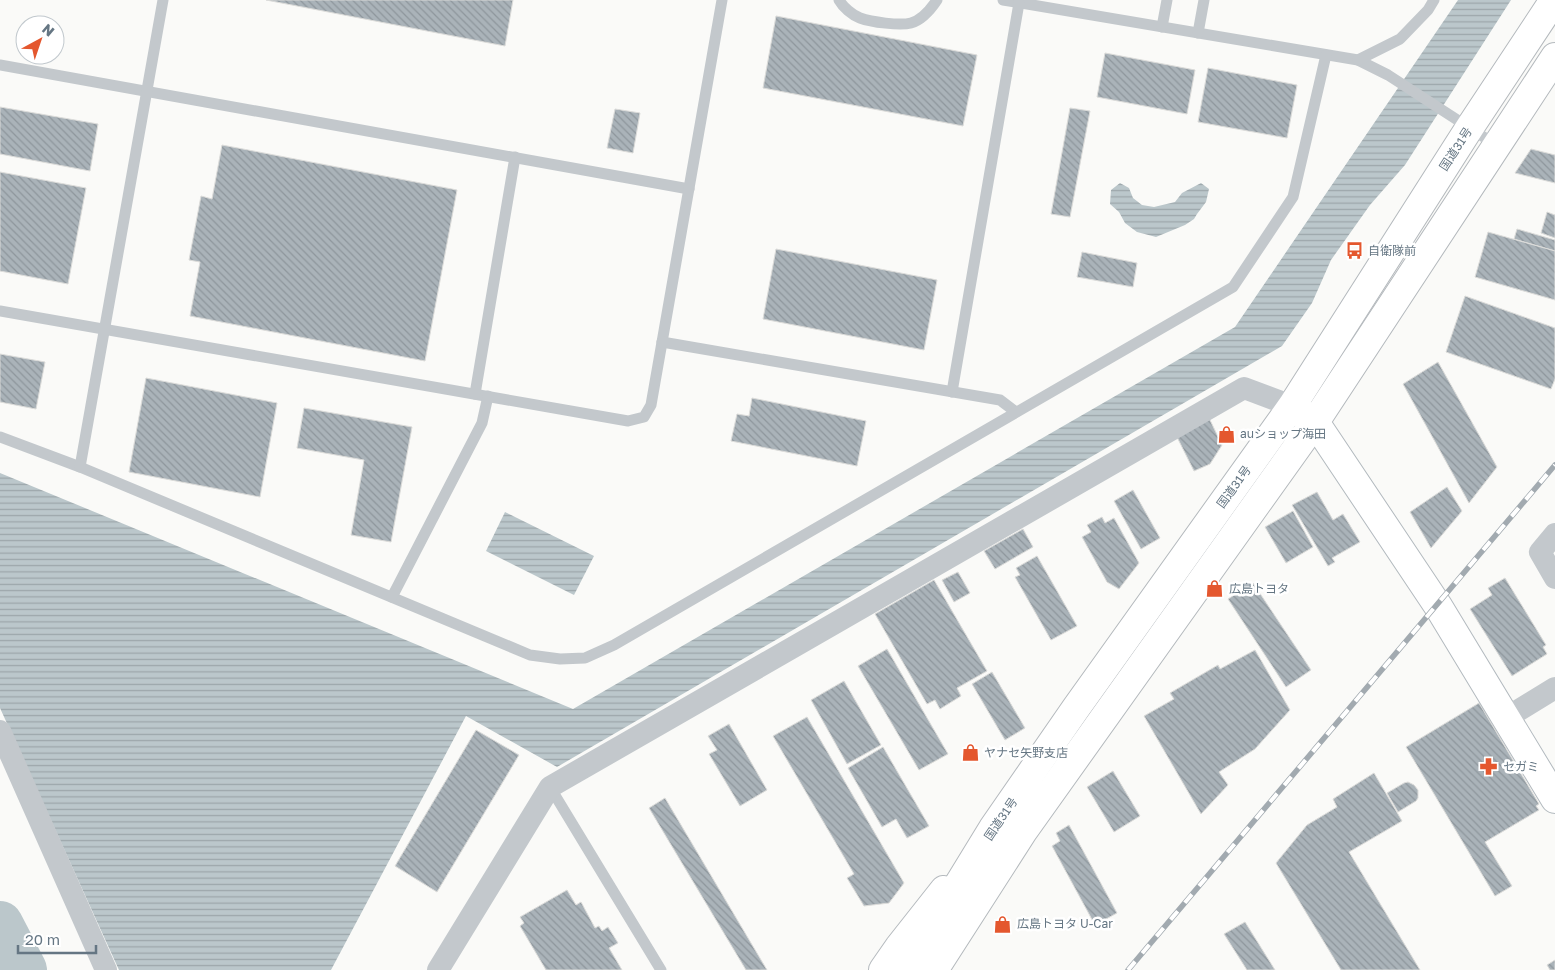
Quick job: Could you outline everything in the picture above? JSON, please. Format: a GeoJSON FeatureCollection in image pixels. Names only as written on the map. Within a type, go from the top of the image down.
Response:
{"type":"FeatureCollection","features":[{"type":"Feature","properties":{"kind":"main road","name":"国道31号"},"geometry":{"type":"LineString","coordinates":[[906,970],[993,828],[1292,406],[1470,127],[1554,0]]}},
{"type":"Feature","properties":{"kind":"main road","name":"国道31号"},"geometry":{"type":"LineString","coordinates":[[934,970],[1024,830],[1315,422],[1555,57]]}},
{"type":"Feature","properties":{"kind":"main road"},"geometry":{"type":"LineString","coordinates":[[1292,406],[1315,422],[1438,606],[1555,799]]}},
{"type":"Feature","properties":{"kind":"main road"},"geometry":{"type":"LineString","coordinates":[[883,970],[993,828]]}},
{"type":"Feature","properties":{"kind":"street"},"geometry":{"type":"LineString","coordinates":[[438,970],[550,786],[1244,388],[1292,406]]}},
{"type":"Feature","properties":{"kind":"street"},"geometry":{"type":"LineString","coordinates":[[1555,534],[1540,552],[1555,578]]}},
{"type":"Feature","properties":{"kind":"street"},"geometry":{"type":"LineString","coordinates":[[1506,718],[1555,688]]}},
{"type":"Feature","properties":{"kind":"street"},"geometry":{"type":"LineString","coordinates":[[0,731],[106,970]]}},
{"type":"Feature","properties":{"kind":"lane"},"geometry":{"type":"LineString","coordinates":[[80,466],[163,0]]}},
{"type":"Feature","properties":{"kind":"lane"},"geometry":{"type":"LineString","coordinates":[[0,311],[628,421],[644,417],[651,405],[722,0]]}},
{"type":"Feature","properties":{"kind":"lane"},"geometry":{"type":"LineString","coordinates":[[839,0],[842,6],[858,18],[899,25],[913,23],[930,11],[937,0]]}},
{"type":"Feature","properties":{"kind":"lane"},"geometry":{"type":"LineString","coordinates":[[1003,0],[1358,60],[1388,76],[1496,145]]}},
{"type":"Feature","properties":{"kind":"lane"},"geometry":{"type":"LineString","coordinates":[[1162,27],[1167,0]]}},
{"type":"Feature","properties":{"kind":"lane"},"geometry":{"type":"LineString","coordinates":[[1198,33],[1204,0]]}},
{"type":"Feature","properties":{"kind":"lane"},"geometry":{"type":"LineString","coordinates":[[1358,60],[1400,39],[1428,10],[1434,0]]}},
{"type":"Feature","properties":{"kind":"lane"},"geometry":{"type":"LineString","coordinates":[[952,392],[1019,3]]}},
{"type":"Feature","properties":{"kind":"lane"},"geometry":{"type":"LineString","coordinates":[[0,437],[80,466],[530,655],[560,659],[585,658],[614,645],[1233,287],[1293,197],[1326,55]]}},
{"type":"Feature","properties":{"kind":"lane"},"geometry":{"type":"LineString","coordinates":[[0,65],[689,189]]}},
{"type":"Feature","properties":{"kind":"lane"},"geometry":{"type":"LineString","coordinates":[[475,394],[515,158]]}},
{"type":"Feature","properties":{"kind":"lane"},"geometry":{"type":"LineString","coordinates":[[662,342],[1000,400],[1016,412]]}},
{"type":"Feature","properties":{"kind":"lane"},"geometry":{"type":"LineString","coordinates":[[392,597],[482,423],[488,396]]}},
{"type":"Feature","properties":{"kind":"lane"},"geometry":{"type":"LineString","coordinates":[[550,786],[662,970]]}},
{"type":"Feature","properties":{"kind":"shaded area"},"geometry":{"type":"Polygon","coordinates":[[[1458,0],[1511,0],[1405,165],[1370,205],[1331,260],[1312,303],[1282,346],[557,767],[466,716],[331,970],[119,970],[0,708],[0,473],[573,709],[1235,327],[1458,0]]]}},
{"type":"Feature","properties":{"kind":"shaded area"},"geometry":{"type":"Polygon","coordinates":[[[1120,183],[1129,188],[1133,198],[1142,205],[1154,207],[1175,202],[1182,193],[1201,183],[1209,189],[1206,202],[1194,219],[1185,225],[1156,237],[1137,232],[1125,223],[1119,212],[1110,204],[1111,190],[1120,183]]]}},
{"type":"Feature","properties":{"kind":"shaded area"},"geometry":{"type":"Polygon","coordinates":[[[505,512],[594,556],[574,595],[486,551],[505,512]]]}},
{"type":"Feature","properties":{"kind":"building"},"geometry":{"type":"Polygon","coordinates":[[[266,0],[513,0],[505,46],[266,0]]]}},
{"type":"Feature","properties":{"kind":"building"},"geometry":{"type":"Polygon","coordinates":[[[776,16],[977,55],[963,126],[763,88],[776,16]]]}},
{"type":"Feature","properties":{"kind":"building"},"geometry":{"type":"Polygon","coordinates":[[[1105,53],[1195,70],[1187,114],[1097,97],[1105,53]]]}},
{"type":"Feature","properties":{"kind":"building"},"geometry":{"type":"Polygon","coordinates":[[[1208,68],[1297,85],[1287,138],[1198,122],[1208,68]]]}},
{"type":"Feature","properties":{"kind":"building"},"geometry":{"type":"Polygon","coordinates":[[[0,107],[98,124],[90,171],[0,154],[0,107]]]}},
{"type":"Feature","properties":{"kind":"building"},"geometry":{"type":"Polygon","coordinates":[[[1070,108],[1090,111],[1070,217],[1051,214],[1070,108]]]}},
{"type":"Feature","properties":{"kind":"building"},"geometry":{"type":"Polygon","coordinates":[[[615,109],[640,113],[633,153],[607,148],[615,109]]]}},
{"type":"Feature","properties":{"kind":"building"},"geometry":{"type":"Polygon","coordinates":[[[222,145],[457,190],[425,361],[190,316],[200,262],[189,260],[201,196],[212,199],[222,145]]]}},
{"type":"Feature","properties":{"kind":"building"},"geometry":{"type":"Polygon","coordinates":[[[1531,149],[1555,155],[1555,183],[1515,173],[1531,149]]]}},
{"type":"Feature","properties":{"kind":"building"},"geometry":{"type":"Polygon","coordinates":[[[0,172],[86,188],[68,284],[0,271],[0,172]]]}},
{"type":"Feature","properties":{"kind":"building"},"geometry":{"type":"Polygon","coordinates":[[[1547,212],[1555,215],[1555,238],[1541,233],[1547,212]]]}},
{"type":"Feature","properties":{"kind":"building"},"geometry":{"type":"Polygon","coordinates":[[[1517,229],[1555,240],[1555,251],[1514,239],[1517,229]]]}},
{"type":"Feature","properties":{"kind":"building"},"geometry":{"type":"Polygon","coordinates":[[[1488,232],[1555,251],[1555,300],[1475,277],[1488,232]]]}},
{"type":"Feature","properties":{"kind":"building"},"geometry":{"type":"Polygon","coordinates":[[[776,249],[937,280],[924,350],[763,319],[776,249]]]}},
{"type":"Feature","properties":{"kind":"building"},"geometry":{"type":"Polygon","coordinates":[[[1082,252],[1137,263],[1133,287],[1077,277],[1082,252]]]}},
{"type":"Feature","properties":{"kind":"building"},"geometry":{"type":"Polygon","coordinates":[[[1465,296],[1555,328],[1555,379],[1551,389],[1446,352],[1465,296]]]}},
{"type":"Feature","properties":{"kind":"building"},"geometry":{"type":"Polygon","coordinates":[[[0,354],[45,362],[36,409],[0,402],[0,354]]]}},
{"type":"Feature","properties":{"kind":"building"},"geometry":{"type":"Polygon","coordinates":[[[1438,362],[1497,467],[1469,503],[1403,384],[1438,362]]]}},
{"type":"Feature","properties":{"kind":"building"},"geometry":{"type":"Polygon","coordinates":[[[146,378],[277,403],[260,497],[129,472],[146,378]]]}},
{"type":"Feature","properties":{"kind":"building"},"geometry":{"type":"Polygon","coordinates":[[[752,398],[866,421],[857,466],[731,441],[737,414],[749,416],[752,398]]]}},
{"type":"Feature","properties":{"kind":"building"},"geometry":{"type":"Polygon","coordinates":[[[304,408],[412,427],[391,542],[351,535],[364,460],[297,448],[304,408]]]}},
{"type":"Feature","properties":{"kind":"building"},"geometry":{"type":"Polygon","coordinates":[[[1209,418],[1222,445],[1210,464],[1194,471],[1177,437],[1209,418]]]}},
{"type":"Feature","properties":{"kind":"building"},"geometry":{"type":"Polygon","coordinates":[[[1447,487],[1462,511],[1431,548],[1410,512],[1447,487]]]}},
{"type":"Feature","properties":{"kind":"building"},"geometry":{"type":"Polygon","coordinates":[[[1133,490],[1160,538],[1141,549],[1114,501],[1133,490]]]}},
{"type":"Feature","properties":{"kind":"building"},"geometry":{"type":"Polygon","coordinates":[[[1317,492],[1333,520],[1343,514],[1360,542],[1332,558],[1335,562],[1328,566],[1292,505],[1317,492]]]}},
{"type":"Feature","properties":{"kind":"building"},"geometry":{"type":"Polygon","coordinates":[[[1293,511],[1313,547],[1286,563],[1265,527],[1293,511]]]}},
{"type":"Feature","properties":{"kind":"building"},"geometry":{"type":"Polygon","coordinates":[[[1102,517],[1105,523],[1114,518],[1139,563],[1119,589],[1107,582],[1082,537],[1091,532],[1087,525],[1102,517]]]}},
{"type":"Feature","properties":{"kind":"building"},"geometry":{"type":"Polygon","coordinates":[[[1023,529],[1033,547],[995,569],[984,551],[1023,529]]]}},
{"type":"Feature","properties":{"kind":"building"},"geometry":{"type":"Polygon","coordinates":[[[1037,556],[1077,626],[1051,640],[1015,577],[1020,575],[1016,568],[1037,556]]]}},
{"type":"Feature","properties":{"kind":"building"},"geometry":{"type":"Polygon","coordinates":[[[958,572],[970,593],[954,602],[942,580],[958,572]]]}},
{"type":"Feature","properties":{"kind":"building"},"geometry":{"type":"Polygon","coordinates":[[[1505,578],[1546,645],[1543,647],[1547,654],[1512,676],[1470,609],[1492,595],[1488,588],[1505,578]]]}},
{"type":"Feature","properties":{"kind":"building"},"geometry":{"type":"Polygon","coordinates":[[[934,580],[987,671],[957,688],[961,696],[940,709],[935,700],[927,704],[875,614],[934,580]]]}},
{"type":"Feature","properties":{"kind":"building"},"geometry":{"type":"Polygon","coordinates":[[[1253,583],[1311,670],[1286,687],[1228,599],[1253,583]]]}},
{"type":"Feature","properties":{"kind":"building"},"geometry":{"type":"Polygon","coordinates":[[[887,649],[948,754],[919,770],[858,666],[887,649]]]}},
{"type":"Feature","properties":{"kind":"building"},"geometry":{"type":"Polygon","coordinates":[[[1255,650],[1290,710],[1255,749],[1219,772],[1228,785],[1201,814],[1144,716],[1174,699],[1170,693],[1218,665],[1220,669],[1255,650]]]}},
{"type":"Feature","properties":{"kind":"building"},"geometry":{"type":"Polygon","coordinates":[[[992,672],[1025,728],[1005,740],[972,684],[992,672]]]}},
{"type":"Feature","properties":{"kind":"building"},"geometry":{"type":"Polygon","coordinates":[[[844,681],[881,745],[847,764],[811,700],[844,681]]]}},
{"type":"Feature","properties":{"kind":"building"},"geometry":{"type":"Polygon","coordinates":[[[1479,703],[1539,804],[1536,806],[1539,810],[1485,842],[1512,886],[1495,896],[1406,747],[1479,703]]]}},
{"type":"Feature","properties":{"kind":"building"},"geometry":{"type":"Polygon","coordinates":[[[807,717],[904,883],[889,903],[864,906],[847,878],[854,874],[773,736],[807,717]]]}},
{"type":"Feature","properties":{"kind":"building"},"geometry":{"type":"Polygon","coordinates":[[[729,724],[767,790],[740,806],[709,754],[717,750],[708,736],[729,724]]]}},
{"type":"Feature","properties":{"kind":"building"},"geometry":{"type":"Polygon","coordinates":[[[476,730],[519,755],[437,892],[395,866],[476,730]]]}},
{"type":"Feature","properties":{"kind":"building"},"geometry":{"type":"Polygon","coordinates":[[[883,747],[929,826],[907,838],[896,819],[882,827],[848,768],[883,747]]]}},
{"type":"Feature","properties":{"kind":"building"},"geometry":{"type":"Polygon","coordinates":[[[1113,771],[1140,816],[1114,832],[1087,787],[1113,771]]]}},
{"type":"Feature","properties":{"kind":"building"},"geometry":{"type":"Polygon","coordinates":[[[1374,773],[1402,821],[1349,852],[1420,970],[1341,970],[1276,863],[1307,825],[1337,807],[1333,799],[1374,773]]]}},
{"type":"Feature","properties":{"kind":"building"},"geometry":{"type":"Polygon","coordinates":[[[1408,782],[1418,790],[1418,798],[1398,812],[1387,793],[1408,782]]]}},
{"type":"Feature","properties":{"kind":"building"},"geometry":{"type":"Polygon","coordinates":[[[665,798],[767,970],[746,970],[649,808],[665,798]]]}},
{"type":"Feature","properties":{"kind":"building"},"geometry":{"type":"Polygon","coordinates":[[[1069,825],[1117,913],[1095,925],[1052,846],[1060,841],[1056,833],[1069,825]]]}},
{"type":"Feature","properties":{"kind":"building"},"geometry":{"type":"Polygon","coordinates":[[[567,890],[576,905],[581,902],[595,928],[599,926],[602,931],[608,927],[618,943],[609,948],[622,970],[546,970],[520,926],[524,923],[520,917],[567,890]]]}},
{"type":"Feature","properties":{"kind":"building"},"geometry":{"type":"Polygon","coordinates":[[[1245,922],[1275,970],[1247,970],[1224,934],[1245,922]]]}},
{"type":"Feature","properties":{"kind":"building"},"geometry":{"type":"Polygon","coordinates":[[[1555,960],[1555,970],[1550,970],[1547,965],[1555,960]]]}},
{"type":"Feature","properties":{"kind":"waterway"},"geometry":{"type":"LineString","coordinates":[[0,924],[24,970]]}},
{"type":"Feature","properties":{"kind":"railway"},"geometry":{"type":"LineString","coordinates":[[1128,970],[1555,465]]}},
{"type":"Feature","properties":{"kind":"place","name":"自衛隊前"},"geometry":{"type":"Point","coordinates":[1354,251]}},
{"type":"Feature","properties":{"kind":"place","name":"auショップ海田"},"geometry":{"type":"Point","coordinates":[1226,434]}},
{"type":"Feature","properties":{"kind":"place","name":"広島トヨタ"},"geometry":{"type":"Point","coordinates":[1215,589]}},
{"type":"Feature","properties":{"kind":"place","name":"ヤナセ矢野支店"},"geometry":{"type":"Point","coordinates":[970,753]}},
{"type":"Feature","properties":{"kind":"place","name":"セガミ"},"geometry":{"type":"Point","coordinates":[1489,767]}},
{"type":"Feature","properties":{"kind":"place","name":"広島トヨタ U-Car"},"geometry":{"type":"Point","coordinates":[1003,924]}}]}
